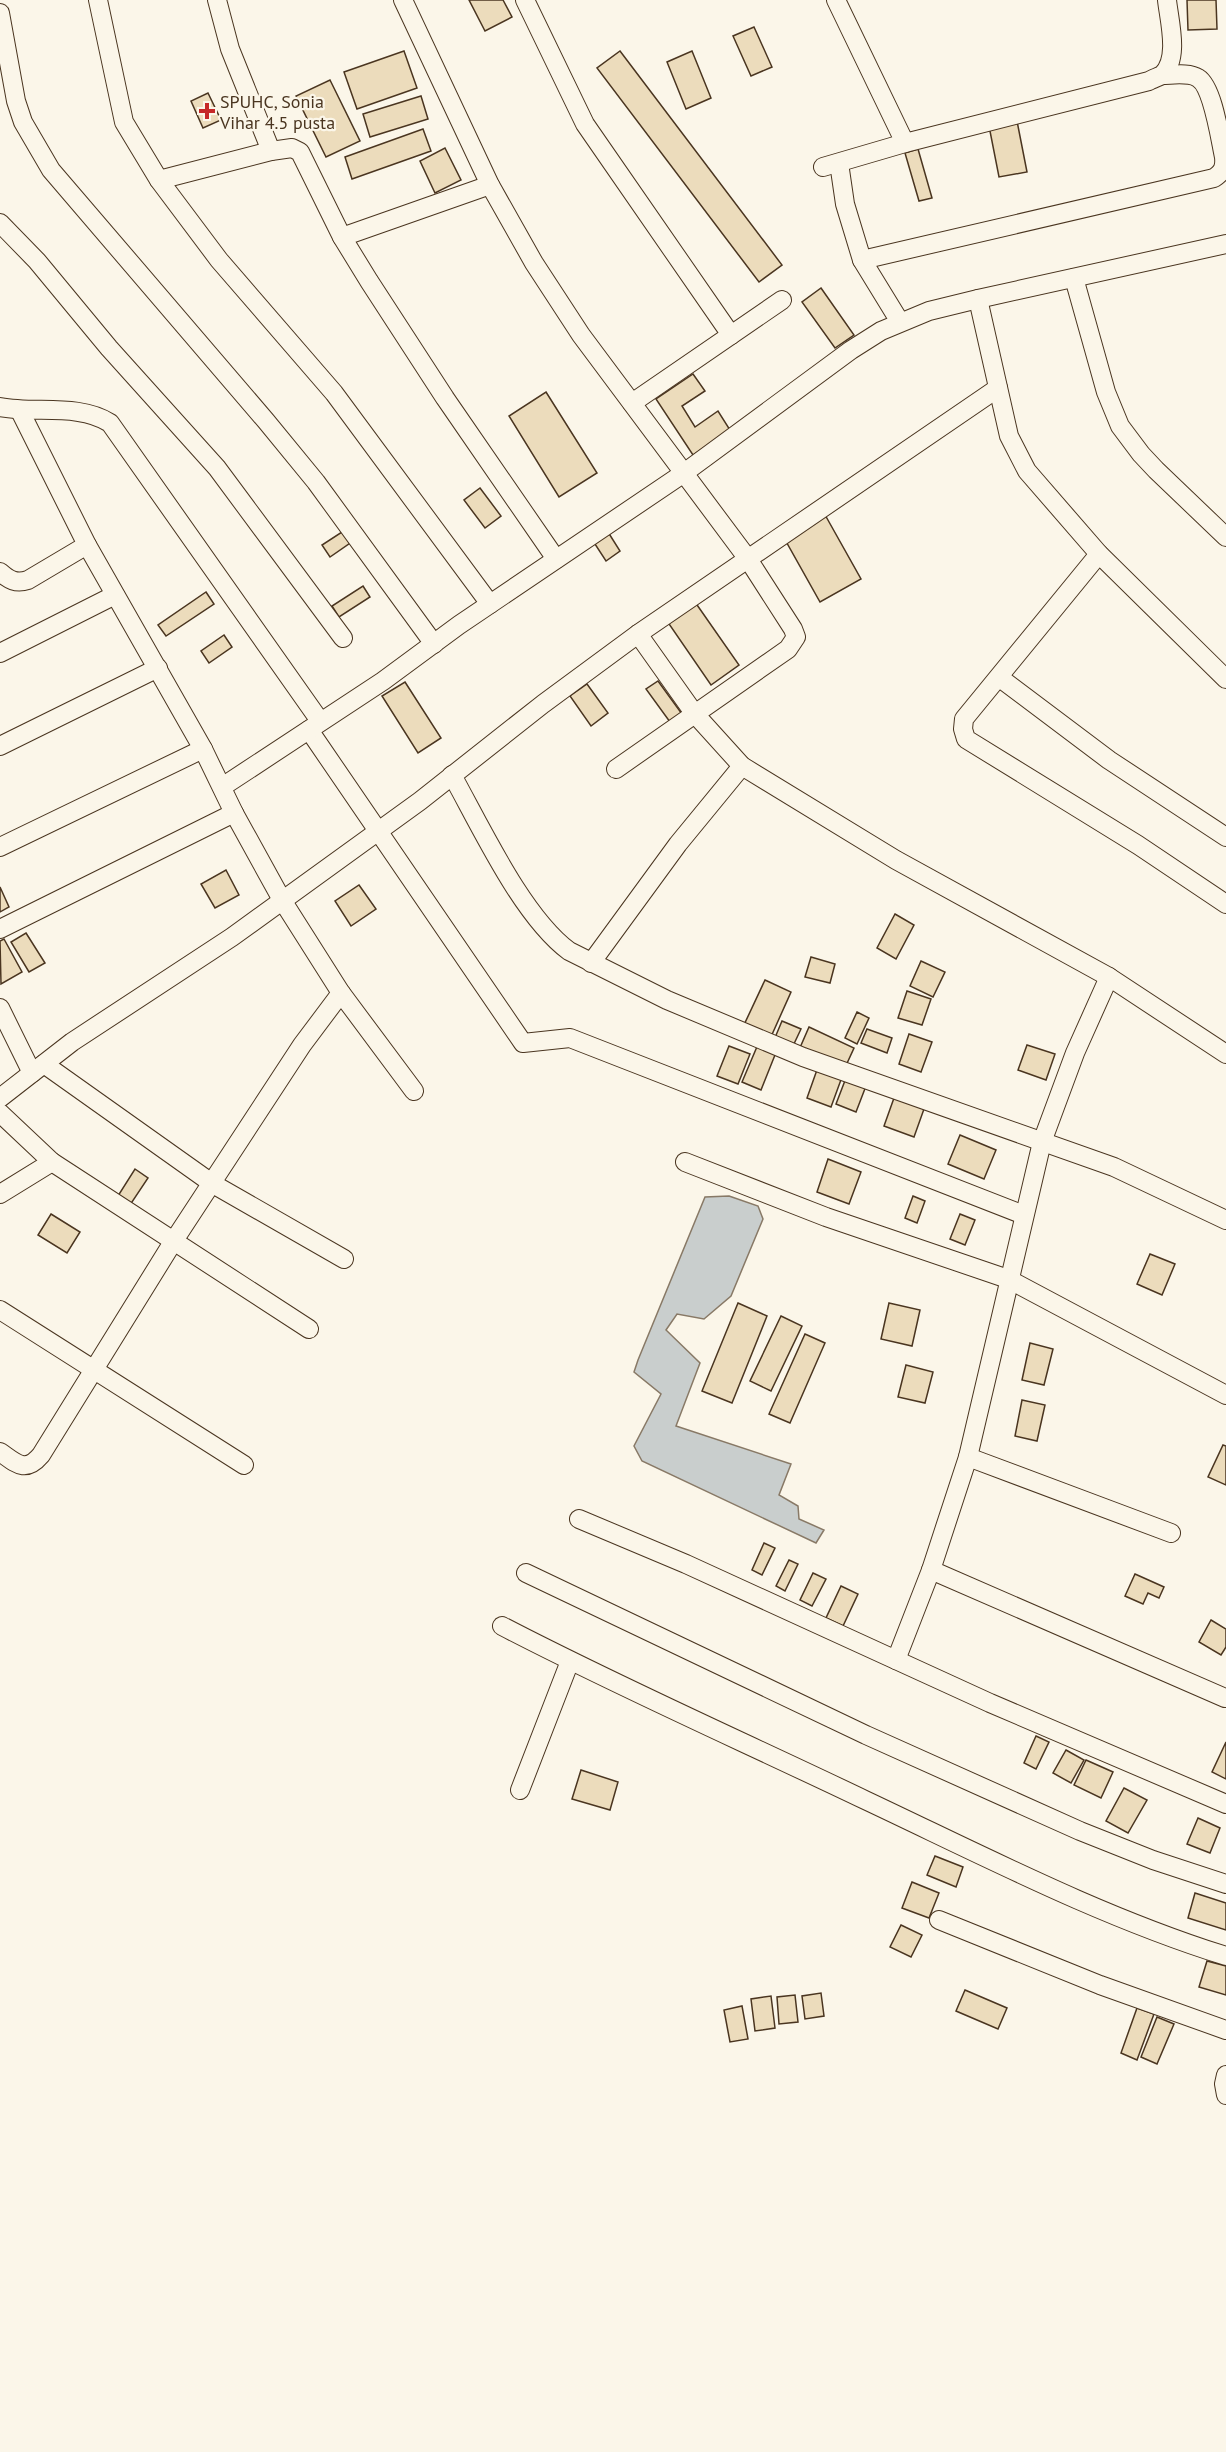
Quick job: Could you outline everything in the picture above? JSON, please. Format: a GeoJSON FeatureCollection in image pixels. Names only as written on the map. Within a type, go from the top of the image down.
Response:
{"type":"FeatureCollection","features":[{"type":"Feature","properties":{"kind":"street"},"geometry":{"type":"LineString","coordinates":[[98,0],[124,122],[159,180],[219,260],[334,393],[490,604]]}},
{"type":"Feature","properties":{"kind":"street"},"geometry":{"type":"LineString","coordinates":[[217,0],[230,49],[271,151]]}},
{"type":"Feature","properties":{"kind":"street"},"geometry":{"type":"LineString","coordinates":[[403,0],[490,185],[534,263],[563,308],[748,559],[796,637],[788,649],[616,769]]}},
{"type":"Feature","properties":{"kind":"street"},"geometry":{"type":"LineString","coordinates":[[525,0],[585,124],[730,335]]}},
{"type":"Feature","properties":{"kind":"street"},"geometry":{"type":"LineString","coordinates":[[836,0],[906,143]]}},
{"type":"Feature","properties":{"kind":"street"},"geometry":{"type":"LineString","coordinates":[[1162,75],[1168,65],[1171,49],[1167,0]]}},
{"type":"Feature","properties":{"kind":"street"},"geometry":{"type":"LineString","coordinates":[[0,13],[16,101],[23,122],[51,170],[316,482],[434,644]]}},
{"type":"Feature","properties":{"kind":"street"},"geometry":{"type":"LineString","coordinates":[[862,260],[1214,178],[1221,173],[1225,165],[1204,84],[1192,75],[1162,75],[1149,81],[906,143],[831,165],[862,260],[900,322]]}},
{"type":"Feature","properties":{"kind":"street"},"geometry":{"type":"LineString","coordinates":[[159,180],[271,151],[292,148],[300,152],[342,237],[445,398],[556,559]]}},
{"type":"Feature","properties":{"kind":"street"},"geometry":{"type":"LineString","coordinates":[[342,237],[490,185]]}},
{"type":"Feature","properties":{"kind":"street"},"geometry":{"type":"LineString","coordinates":[[0,223],[37,261],[109,348],[217,468],[343,638]]}},
{"type":"Feature","properties":{"kind":"street"},"geometry":{"type":"LineString","coordinates":[[222,788],[383,681],[490,604],[684,473],[851,350],[900,322],[978,299],[1226,244]]}},
{"type":"Feature","properties":{"kind":"street"},"geometry":{"type":"LineString","coordinates":[[1074,278],[1106,392],[1120,426],[1148,462],[1226,537]]}},
{"type":"Feature","properties":{"kind":"street"},"geometry":{"type":"LineString","coordinates":[[978,299],[1009,436],[1027,471],[1099,554],[1226,680]]}},
{"type":"Feature","properties":{"kind":"street"},"geometry":{"type":"LineString","coordinates":[[632,403],[782,300]]}},
{"type":"Feature","properties":{"kind":"street"},"geometry":{"type":"LineString","coordinates":[[0,1098],[72,1042],[232,937],[378,832],[638,633],[998,388]]}},
{"type":"Feature","properties":{"kind":"street"},"geometry":{"type":"LineString","coordinates":[[0,407],[20,411],[81,412],[102,418],[110,423],[314,726],[378,832],[523,1043],[570,1038],[1024,1215]]}},
{"type":"Feature","properties":{"kind":"street"},"geometry":{"type":"LineString","coordinates":[[20,411],[87,545],[203,749],[234,813],[282,900],[341,993],[414,1090]]}},
{"type":"Feature","properties":{"kind":"street"},"geometry":{"type":"LineString","coordinates":[[0,572],[8,579],[17,582],[28,580],[87,545]]}},
{"type":"Feature","properties":{"kind":"street"},"geometry":{"type":"LineString","coordinates":[[1099,554],[1000,678],[964,719],[963,729],[966,739],[1138,845],[1226,904]]}},
{"type":"Feature","properties":{"kind":"street"},"geometry":{"type":"LineString","coordinates":[[0,653],[115,595]]}},
{"type":"Feature","properties":{"kind":"street"},"geometry":{"type":"LineString","coordinates":[[638,633],[694,713],[742,766],[896,860],[1109,977],[1226,1054]]}},
{"type":"Feature","properties":{"kind":"street"},"geometry":{"type":"LineString","coordinates":[[0,746],[158,668]]}},
{"type":"Feature","properties":{"kind":"street"},"geometry":{"type":"LineString","coordinates":[[1000,678],[1109,760],[1226,837]]}},
{"type":"Feature","properties":{"kind":"street"},"geometry":{"type":"LineString","coordinates":[[0,847],[203,749]]}},
{"type":"Feature","properties":{"kind":"street"},"geometry":{"type":"LineString","coordinates":[[591,963],[678,844],[742,766]]}},
{"type":"Feature","properties":{"kind":"street"},"geometry":{"type":"LineString","coordinates":[[452,775],[501,863],[539,921],[555,940],[591,963],[667,1000],[803,1057],[1114,1167],[1226,1220]]}},
{"type":"Feature","properties":{"kind":"street"},"geometry":{"type":"LineString","coordinates":[[0,929],[234,813]]}},
{"type":"Feature","properties":{"kind":"street"},"geometry":{"type":"LineString","coordinates":[[896,1660],[931,1569],[968,1458],[1042,1142],[1076,1053],[1109,977]]}},
{"type":"Feature","properties":{"kind":"street"},"geometry":{"type":"LineString","coordinates":[[0,1452],[18,1464],[26,1466],[34,1463],[95,1370],[173,1242],[302,1045],[341,993]]}},
{"type":"Feature","properties":{"kind":"street"},"geometry":{"type":"LineString","coordinates":[[0,1008],[38,1069],[213,1184],[344,1259]]}},
{"type":"Feature","properties":{"kind":"street"},"geometry":{"type":"LineString","coordinates":[[0,1113],[52,1162],[309,1329]]}},
{"type":"Feature","properties":{"kind":"street"},"geometry":{"type":"LineString","coordinates":[[0,1194],[52,1162]]}},
{"type":"Feature","properties":{"kind":"street"},"geometry":{"type":"LineString","coordinates":[[685,1162],[825,1217],[1008,1280],[1226,1395]]}},
{"type":"Feature","properties":{"kind":"street"},"geometry":{"type":"LineString","coordinates":[[0,1310],[244,1465]]}},
{"type":"Feature","properties":{"kind":"street"},"geometry":{"type":"LineString","coordinates":[[968,1458],[1171,1533]]}},
{"type":"Feature","properties":{"kind":"street"},"geometry":{"type":"LineString","coordinates":[[579,1518],[1141,1769],[1226,1804]]}},
{"type":"Feature","properties":{"kind":"street"},"geometry":{"type":"LineString","coordinates":[[931,1569],[1225,1698]]}},
{"type":"Feature","properties":{"kind":"street"},"geometry":{"type":"LineString","coordinates":[[526,1573],[866,1735],[1028,1808],[1153,1860],[1226,1884]]}},
{"type":"Feature","properties":{"kind":"street"},"geometry":{"type":"LineString","coordinates":[[502,1626],[570,1661],[1019,1873],[1163,1935],[1226,1956]]}},
{"type":"Feature","properties":{"kind":"street"},"geometry":{"type":"LineString","coordinates":[[519,1790],[570,1661]]}},
{"type":"Feature","properties":{"kind":"street"},"geometry":{"type":"LineString","coordinates":[[939,1920],[1100,1985],[1226,2030]]}},
{"type":"Feature","properties":{"kind":"street"},"geometry":{"type":"LineString","coordinates":[[1226,2075],[1224,2084],[1226,2095]]}},
{"type":"Feature","properties":{"kind":"shaded area"},"geometry":{"type":"Polygon","coordinates":[[[729,1196],[758,1206],[763,1219],[731,1296],[704,1319],[677,1314],[666,1330],[700,1363],[676,1426],[791,1464],[779,1495],[798,1506],[799,1519],[824,1530],[816,1543],[642,1461],[634,1446],[661,1394],[634,1372],[638,1360],[705,1197],[729,1196]]]}},
{"type":"Feature","properties":{"kind":"building"},"geometry":{"type":"Polygon","coordinates":[[[469,0],[503,0],[512,17],[485,31],[469,0]]]}},
{"type":"Feature","properties":{"kind":"building"},"geometry":{"type":"Polygon","coordinates":[[[1187,0],[1216,0],[1217,29],[1188,30],[1187,0]]]}},
{"type":"Feature","properties":{"kind":"building"},"geometry":{"type":"Polygon","coordinates":[[[754,27],[772,67],[751,76],[733,36],[754,27]]]}},
{"type":"Feature","properties":{"kind":"building"},"geometry":{"type":"Polygon","coordinates":[[[404,51],[417,88],[357,109],[344,72],[404,51]]]}},
{"type":"Feature","properties":{"kind":"building"},"geometry":{"type":"Polygon","coordinates":[[[620,51],[782,265],[759,282],[597,68],[620,51]]]}},
{"type":"Feature","properties":{"kind":"building"},"geometry":{"type":"Polygon","coordinates":[[[692,51],[711,98],[686,109],[667,62],[692,51]]]}},
{"type":"Feature","properties":{"kind":"building"},"geometry":{"type":"Polygon","coordinates":[[[330,80],[360,141],[326,157],[296,96],[330,80]]]}},
{"type":"Feature","properties":{"kind":"building"},"geometry":{"type":"Polygon","coordinates":[[[208,93],[221,120],[203,128],[191,101],[208,93]]]}},
{"type":"Feature","properties":{"kind":"building"},"geometry":{"type":"Polygon","coordinates":[[[421,96],[428,119],[370,137],[363,114],[421,96]]]}},
{"type":"Feature","properties":{"kind":"building"},"geometry":{"type":"Polygon","coordinates":[[[1017,121],[1027,172],[999,177],[989,126],[1017,121]]]}},
{"type":"Feature","properties":{"kind":"building"},"geometry":{"type":"Polygon","coordinates":[[[423,129],[431,151],[352,179],[345,157],[423,129]]]}},
{"type":"Feature","properties":{"kind":"building"},"geometry":{"type":"Polygon","coordinates":[[[445,148],[461,180],[435,193],[420,161],[445,148]]]}},
{"type":"Feature","properties":{"kind":"building"},"geometry":{"type":"Polygon","coordinates":[[[918,149],[932,198],[919,201],[905,153],[918,149]]]}},
{"type":"Feature","properties":{"kind":"building"},"geometry":{"type":"Polygon","coordinates":[[[821,288],[854,335],[835,348],[802,302],[821,288]]]}},
{"type":"Feature","properties":{"kind":"building"},"geometry":{"type":"Polygon","coordinates":[[[693,374],[705,391],[682,406],[695,427],[718,411],[730,430],[693,455],[656,399],[693,374]]]}},
{"type":"Feature","properties":{"kind":"building"},"geometry":{"type":"Polygon","coordinates":[[[546,392],[597,473],[559,497],[509,416],[546,392]]]}},
{"type":"Feature","properties":{"kind":"building"},"geometry":{"type":"Polygon","coordinates":[[[480,488],[501,516],[485,528],[464,500],[480,488]]]}},
{"type":"Feature","properties":{"kind":"building"},"geometry":{"type":"Polygon","coordinates":[[[824,513],[861,579],[820,602],[783,536],[824,513]]]}},
{"type":"Feature","properties":{"kind":"building"},"geometry":{"type":"Polygon","coordinates":[[[345,530],[353,541],[330,557],[322,545],[345,530]]]}},
{"type":"Feature","properties":{"kind":"building"},"geometry":{"type":"Polygon","coordinates":[[[608,532],[620,551],[606,561],[593,541],[608,532]]]}},
{"type":"Feature","properties":{"kind":"building"},"geometry":{"type":"Polygon","coordinates":[[[363,586],[370,597],[339,617],[332,606],[363,586]]]}},
{"type":"Feature","properties":{"kind":"building"},"geometry":{"type":"Polygon","coordinates":[[[206,592],[214,604],[166,636],[158,625],[206,592]]]}},
{"type":"Feature","properties":{"kind":"building"},"geometry":{"type":"Polygon","coordinates":[[[695,602],[739,665],[711,685],[667,621],[695,602]]]}},
{"type":"Feature","properties":{"kind":"building"},"geometry":{"type":"Polygon","coordinates":[[[224,635],[232,647],[209,663],[201,651],[224,635]]]}},
{"type":"Feature","properties":{"kind":"building"},"geometry":{"type":"Polygon","coordinates":[[[658,681],[682,714],[670,722],[646,689],[658,681]]]}},
{"type":"Feature","properties":{"kind":"building"},"geometry":{"type":"Polygon","coordinates":[[[405,682],[441,738],[418,753],[382,696],[405,682]]]}},
{"type":"Feature","properties":{"kind":"building"},"geometry":{"type":"Polygon","coordinates":[[[587,684],[608,713],[591,726],[570,696],[587,684]]]}},
{"type":"Feature","properties":{"kind":"building"},"geometry":{"type":"Polygon","coordinates":[[[226,870],[239,895],[215,908],[201,884],[226,870]]]}},
{"type":"Feature","properties":{"kind":"building"},"geometry":{"type":"Polygon","coordinates":[[[359,885],[376,909],[351,926],[335,901],[359,885]]]}},
{"type":"Feature","properties":{"kind":"building"},"geometry":{"type":"Polygon","coordinates":[[[0,887],[9,907],[0,912],[0,887]]]}},
{"type":"Feature","properties":{"kind":"building"},"geometry":{"type":"Polygon","coordinates":[[[895,914],[914,925],[896,959],[877,948],[895,914]]]}},
{"type":"Feature","properties":{"kind":"building"},"geometry":{"type":"Polygon","coordinates":[[[26,933],[45,963],[29,972],[11,942],[26,933]]]}},
{"type":"Feature","properties":{"kind":"building"},"geometry":{"type":"Polygon","coordinates":[[[4,939],[22,972],[1,984],[0,941],[4,939]]]}},
{"type":"Feature","properties":{"kind":"building"},"geometry":{"type":"Polygon","coordinates":[[[811,957],[835,964],[830,983],[805,977],[811,957]]]}},
{"type":"Feature","properties":{"kind":"building"},"geometry":{"type":"Polygon","coordinates":[[[921,961],[945,972],[933,997],[910,986],[921,961]]]}},
{"type":"Feature","properties":{"kind":"building"},"geometry":{"type":"Polygon","coordinates":[[[765,980],[791,992],[770,1039],[743,1027],[765,980]]]}},
{"type":"Feature","properties":{"kind":"building"},"geometry":{"type":"Polygon","coordinates":[[[907,991],[931,999],[922,1025],[898,1018],[907,991]]]}},
{"type":"Feature","properties":{"kind":"building"},"geometry":{"type":"Polygon","coordinates":[[[857,1012],[869,1018],[857,1044],[845,1038],[857,1012]]]}},
{"type":"Feature","properties":{"kind":"building"},"geometry":{"type":"Polygon","coordinates":[[[782,1021],[801,1029],[792,1048],[774,1040],[782,1021]]]}},
{"type":"Feature","properties":{"kind":"building"},"geometry":{"type":"Polygon","coordinates":[[[809,1027],[854,1048],[843,1072],[799,1050],[809,1027]]]}},
{"type":"Feature","properties":{"kind":"building"},"geometry":{"type":"Polygon","coordinates":[[[867,1029],[892,1038],[887,1053],[861,1043],[867,1029]]]}},
{"type":"Feature","properties":{"kind":"building"},"geometry":{"type":"Polygon","coordinates":[[[909,1034],[932,1042],[921,1072],[899,1064],[909,1034]]]}},
{"type":"Feature","properties":{"kind":"building"},"geometry":{"type":"Polygon","coordinates":[[[759,1042],[777,1050],[761,1090],[742,1082],[759,1042]]]}},
{"type":"Feature","properties":{"kind":"building"},"geometry":{"type":"Polygon","coordinates":[[[1027,1045],[1055,1054],[1046,1080],[1018,1070],[1027,1045]]]}},
{"type":"Feature","properties":{"kind":"building"},"geometry":{"type":"Polygon","coordinates":[[[729,1046],[750,1054],[738,1084],[717,1076],[729,1046]]]}},
{"type":"Feature","properties":{"kind":"building"},"geometry":{"type":"Polygon","coordinates":[[[818,1067],[842,1077],[831,1107],[807,1098],[818,1067]]]}},
{"type":"Feature","properties":{"kind":"building"},"geometry":{"type":"Polygon","coordinates":[[[846,1078],[866,1086],[856,1112],[836,1104],[846,1078]]]}},
{"type":"Feature","properties":{"kind":"building"},"geometry":{"type":"Polygon","coordinates":[[[894,1098],[924,1109],[914,1137],[884,1126],[894,1098]]]}},
{"type":"Feature","properties":{"kind":"building"},"geometry":{"type":"Polygon","coordinates":[[[960,1135],[996,1150],[984,1179],[948,1164],[960,1135]]]}},
{"type":"Feature","properties":{"kind":"building"},"geometry":{"type":"Polygon","coordinates":[[[828,1159],[861,1172],[849,1204],[817,1192],[828,1159]]]}},
{"type":"Feature","properties":{"kind":"building"},"geometry":{"type":"Polygon","coordinates":[[[135,1169],[148,1178],[128,1208],[116,1199],[135,1169]]]}},
{"type":"Feature","properties":{"kind":"building"},"geometry":{"type":"Polygon","coordinates":[[[913,1196],[925,1201],[917,1223],[905,1218],[913,1196]]]}},
{"type":"Feature","properties":{"kind":"building"},"geometry":{"type":"Polygon","coordinates":[[[51,1214],[80,1232],[67,1253],[38,1235],[51,1214]]]}},
{"type":"Feature","properties":{"kind":"building"},"geometry":{"type":"Polygon","coordinates":[[[960,1214],[975,1220],[965,1245],[950,1239],[960,1214]]]}},
{"type":"Feature","properties":{"kind":"building"},"geometry":{"type":"Polygon","coordinates":[[[1150,1254],[1175,1264],[1162,1295],[1137,1284],[1150,1254]]]}},
{"type":"Feature","properties":{"kind":"building"},"geometry":{"type":"Polygon","coordinates":[[[738,1303],[767,1316],[732,1403],[702,1391],[738,1303]]]}},
{"type":"Feature","properties":{"kind":"building"},"geometry":{"type":"Polygon","coordinates":[[[889,1303],[920,1310],[912,1346],[881,1339],[889,1303]]]}},
{"type":"Feature","properties":{"kind":"building"},"geometry":{"type":"Polygon","coordinates":[[[781,1316],[802,1326],[771,1391],[750,1381],[781,1316]]]}},
{"type":"Feature","properties":{"kind":"building"},"geometry":{"type":"Polygon","coordinates":[[[805,1334],[825,1343],[790,1423],[769,1414],[805,1334]]]}},
{"type":"Feature","properties":{"kind":"building"},"geometry":{"type":"Polygon","coordinates":[[[1030,1343],[1053,1349],[1044,1385],[1022,1380],[1030,1343]]]}},
{"type":"Feature","properties":{"kind":"building"},"geometry":{"type":"Polygon","coordinates":[[[906,1365],[933,1372],[925,1403],[898,1397],[906,1365]]]}},
{"type":"Feature","properties":{"kind":"building"},"geometry":{"type":"Polygon","coordinates":[[[1022,1400],[1045,1405],[1037,1441],[1015,1436],[1022,1400]]]}},
{"type":"Feature","properties":{"kind":"building"},"geometry":{"type":"Polygon","coordinates":[[[1223,1445],[1226,1446],[1226,1485],[1208,1477],[1223,1445]]]}},
{"type":"Feature","properties":{"kind":"building"},"geometry":{"type":"Polygon","coordinates":[[[764,1543],[775,1548],[762,1575],[752,1570],[764,1543]]]}},
{"type":"Feature","properties":{"kind":"building"},"geometry":{"type":"Polygon","coordinates":[[[789,1560],[798,1564],[785,1591],[776,1586],[789,1560]]]}},
{"type":"Feature","properties":{"kind":"building"},"geometry":{"type":"Polygon","coordinates":[[[813,1573],[826,1579],[812,1606],[800,1600],[813,1573]]]}},
{"type":"Feature","properties":{"kind":"building"},"geometry":{"type":"Polygon","coordinates":[[[1135,1574],[1164,1587],[1159,1598],[1148,1593],[1143,1604],[1125,1596],[1135,1574]]]}},
{"type":"Feature","properties":{"kind":"building"},"geometry":{"type":"Polygon","coordinates":[[[841,1586],[858,1594],[843,1626],[826,1618],[841,1586]]]}},
{"type":"Feature","properties":{"kind":"building"},"geometry":{"type":"Polygon","coordinates":[[[1211,1620],[1226,1629],[1226,1647],[1221,1655],[1199,1642],[1211,1620]]]}},
{"type":"Feature","properties":{"kind":"building"},"geometry":{"type":"Polygon","coordinates":[[[1036,1736],[1049,1742],[1036,1769],[1024,1763],[1036,1736]]]}},
{"type":"Feature","properties":{"kind":"building"},"geometry":{"type":"Polygon","coordinates":[[[1226,1742],[1226,1779],[1212,1772],[1226,1742]]]}},
{"type":"Feature","properties":{"kind":"building"},"geometry":{"type":"Polygon","coordinates":[[[1066,1750],[1084,1760],[1071,1783],[1053,1773],[1066,1750]]]}},
{"type":"Feature","properties":{"kind":"building"},"geometry":{"type":"Polygon","coordinates":[[[1086,1760],[1113,1772],[1101,1798],[1074,1785],[1086,1760]]]}},
{"type":"Feature","properties":{"kind":"building"},"geometry":{"type":"Polygon","coordinates":[[[581,1770],[618,1782],[610,1810],[572,1799],[581,1770]]]}},
{"type":"Feature","properties":{"kind":"building"},"geometry":{"type":"Polygon","coordinates":[[[1124,1788],[1147,1800],[1128,1833],[1106,1821],[1124,1788]]]}},
{"type":"Feature","properties":{"kind":"building"},"geometry":{"type":"Polygon","coordinates":[[[1198,1818],[1220,1828],[1210,1853],[1187,1844],[1198,1818]]]}},
{"type":"Feature","properties":{"kind":"building"},"geometry":{"type":"Polygon","coordinates":[[[935,1856],[963,1867],[956,1887],[927,1875],[935,1856]]]}},
{"type":"Feature","properties":{"kind":"building"},"geometry":{"type":"Polygon","coordinates":[[[912,1882],[939,1893],[929,1918],[902,1908],[912,1882]]]}},
{"type":"Feature","properties":{"kind":"building"},"geometry":{"type":"Polygon","coordinates":[[[1195,1893],[1226,1903],[1226,1930],[1188,1918],[1195,1893]]]}},
{"type":"Feature","properties":{"kind":"building"},"geometry":{"type":"Polygon","coordinates":[[[901,1925],[922,1935],[911,1957],[890,1947],[901,1925]]]}},
{"type":"Feature","properties":{"kind":"building"},"geometry":{"type":"Polygon","coordinates":[[[1207,1961],[1226,1966],[1226,1995],[1199,1987],[1207,1961]]]}},
{"type":"Feature","properties":{"kind":"building"},"geometry":{"type":"Polygon","coordinates":[[[965,1990],[1007,2008],[998,2029],[956,2011],[965,1990]]]}},
{"type":"Feature","properties":{"kind":"building"},"geometry":{"type":"Polygon","coordinates":[[[821,1993],[824,2016],[805,2019],[802,1996],[821,1993]]]}},
{"type":"Feature","properties":{"kind":"building"},"geometry":{"type":"Polygon","coordinates":[[[795,1995],[798,2022],[779,2024],[777,1997],[795,1995]]]}},
{"type":"Feature","properties":{"kind":"building"},"geometry":{"type":"Polygon","coordinates":[[[771,1996],[775,2028],[755,2031],[751,1999],[771,1996]]]}},
{"type":"Feature","properties":{"kind":"building"},"geometry":{"type":"Polygon","coordinates":[[[742,2006],[748,2039],[730,2042],[724,2010],[742,2006]]]}},
{"type":"Feature","properties":{"kind":"building"},"geometry":{"type":"Polygon","coordinates":[[[1137,2008],[1154,2014],[1137,2060],[1121,2053],[1137,2008]]]}},
{"type":"Feature","properties":{"kind":"building"},"geometry":{"type":"Polygon","coordinates":[[[1157,2017],[1174,2024],[1157,2064],[1141,2057],[1157,2017]]]}},
{"type":"Feature","properties":{"kind":"place","name":"SPUHC, Sonia Vihar 4.5 pusta"},"geometry":{"type":"Point","coordinates":[207,111]}}]}
